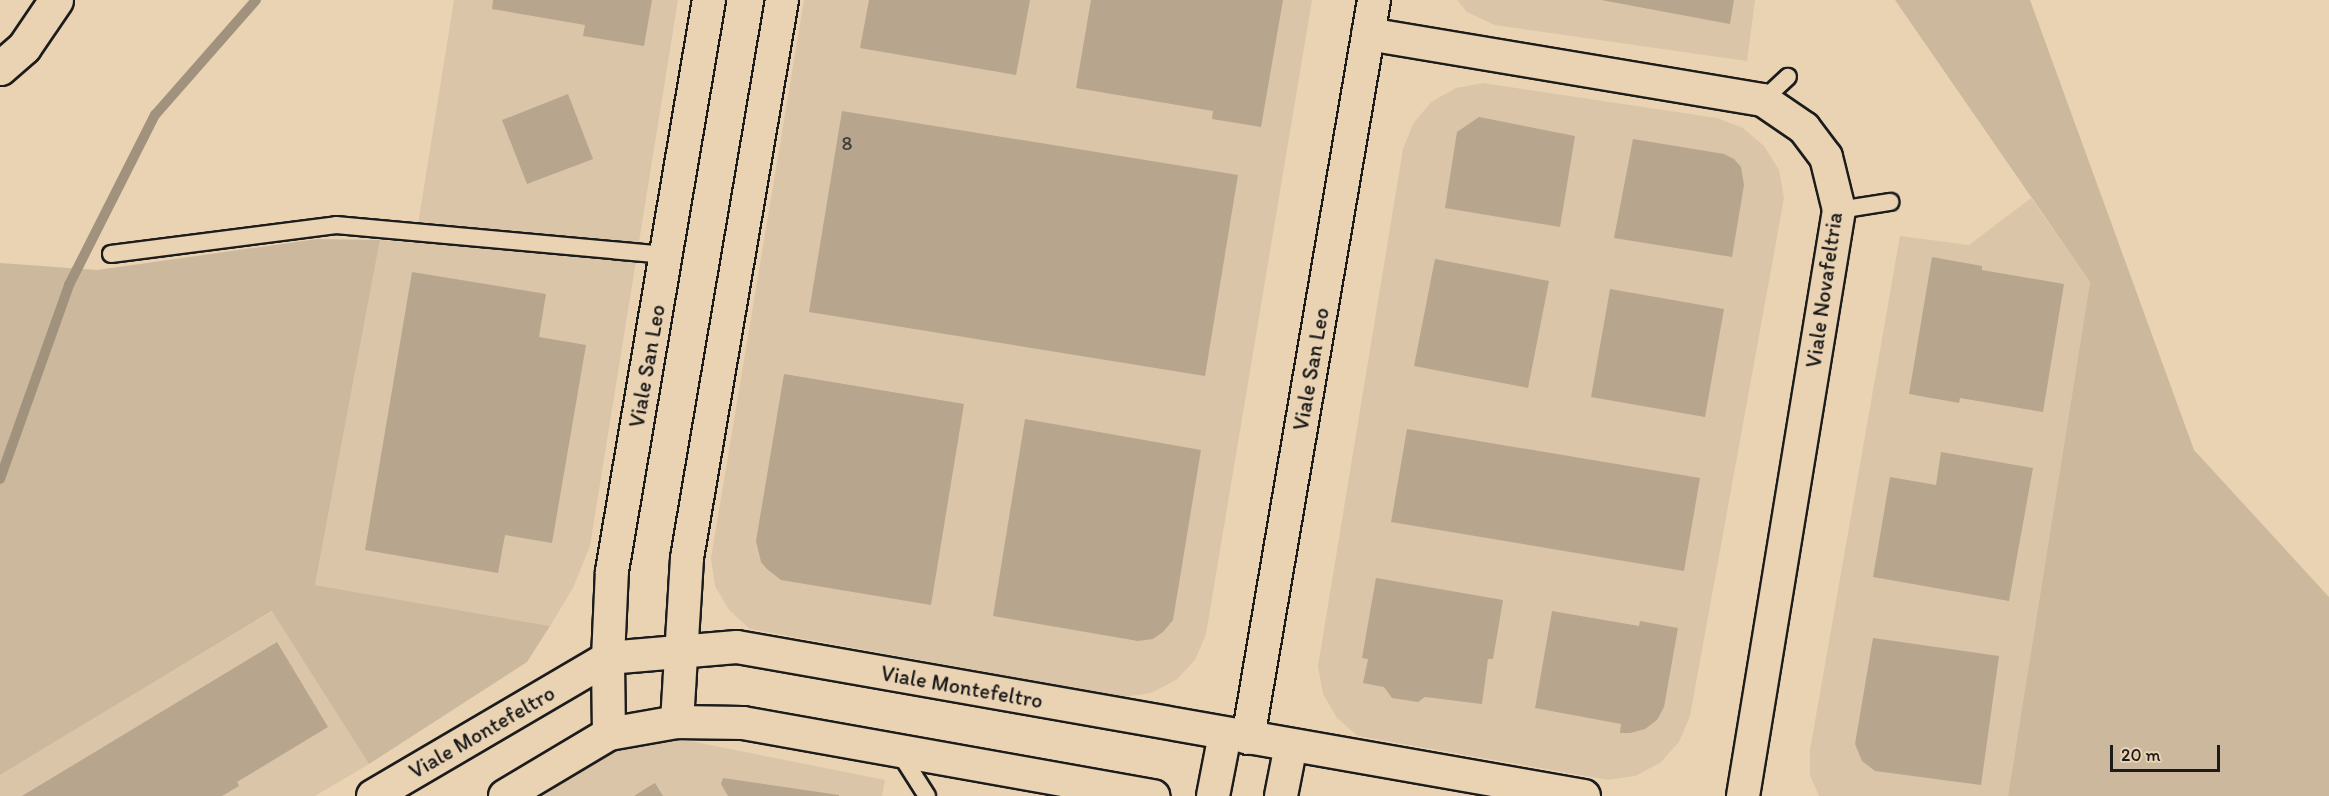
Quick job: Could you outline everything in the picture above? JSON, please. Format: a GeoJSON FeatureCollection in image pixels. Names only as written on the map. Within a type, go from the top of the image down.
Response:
{"type":"FeatureCollection","features":[{"type":"Feature","properties":{"kind":"highway"},"geometry":{"type":"LineString","coordinates":[[0,68],[24,47],[56,0]]}},
{"type":"Feature","properties":{"kind":"street","name":"Viale San Leo"},"geometry":{"type":"LineString","coordinates":[[609,734],[608,658],[612,571],[709,0]]}},
{"type":"Feature","properties":{"kind":"street"},"geometry":{"type":"LineString","coordinates":[[676,722],[687,558],[782,0]]}},
{"type":"Feature","properties":{"kind":"street","name":"Viale San Leo"},"geometry":{"type":"LineString","coordinates":[[1213,796],[1237,736],[1374,0]]}},
{"type":"Feature","properties":{"kind":"street","name":"Viale Novafeltria"},"geometry":{"type":"LineString","coordinates":[[1368,34],[1763,100],[1804,128],[1826,157],[1839,210],[1743,796]]}},
{"type":"Feature","properties":{"kind":"street","name":"Viale Montefeltro"},"geometry":{"type":"LineString","coordinates":[[373,796],[608,658],[737,647],[1584,796]]}},
{"type":"Feature","properties":{"kind":"street"},"geometry":{"type":"LineString","coordinates":[[505,796],[609,734],[676,722],[743,723],[897,748],[1034,784],[1154,796]]}},
{"type":"Feature","properties":{"kind":"street"},"geometry":{"type":"LineString","coordinates":[[1281,796],[1291,745]]}},
{"type":"Feature","properties":{"kind":"lane"},"geometry":{"type":"LineString","coordinates":[[1763,100],[1788,77]]}},
{"type":"Feature","properties":{"kind":"lane"},"geometry":{"type":"LineString","coordinates":[[1839,210],[1890,202]]}},
{"type":"Feature","properties":{"kind":"lane"},"geometry":{"type":"LineString","coordinates":[[111,254],[336,225],[666,255]]}},
{"type":"Feature","properties":{"kind":"lane"},"geometry":{"type":"LineString","coordinates":[[897,748],[927,796]]}},
{"type":"Feature","properties":{"kind":"shaded area"},"geometry":{"type":"Polygon","coordinates":[[[454,0],[678,0],[590,546],[573,588],[550,626],[315,585],[380,240],[415,243],[454,0]]]}},
{"type":"Feature","properties":{"kind":"shaded area"},"geometry":{"type":"Polygon","coordinates":[[[804,0],[1312,0],[1206,634],[1195,660],[1176,680],[1151,693],[1123,697],[750,629],[729,610],[715,586],[711,558],[804,0]]]}},
{"type":"Feature","properties":{"kind":"shaded area"},"geometry":{"type":"Polygon","coordinates":[[[1457,0],[1755,0],[1747,61],[1495,25],[1467,12],[1457,0]]]}},
{"type":"Feature","properties":{"kind":"shaded area"},"geometry":{"type":"Polygon","coordinates":[[[1895,0],[2030,0],[2194,450],[2329,597],[2329,796],[2008,796],[2090,282],[1895,0]]]}},
{"type":"Feature","properties":{"kind":"shaded area"},"geometry":{"type":"Polygon","coordinates":[[[1483,83],[1717,118],[1743,128],[1764,146],[1779,170],[1784,198],[1690,716],[1679,742],[1660,763],[1635,776],[1608,780],[1358,736],[1337,718],[1323,694],[1318,666],[1403,149],[1413,124],[1431,102],[1456,88],[1483,83]]]}},
{"type":"Feature","properties":{"kind":"shaded area"},"geometry":{"type":"Polygon","coordinates":[[[2031,198],[2090,282],[2008,796],[1819,796],[1810,775],[1810,750],[1900,236],[1969,245],[2031,198]]]}},
{"type":"Feature","properties":{"kind":"shaded area"},"geometry":{"type":"Polygon","coordinates":[[[317,239],[380,240],[315,585],[550,626],[527,662],[369,764],[272,611],[0,775],[0,263],[97,270],[317,239]]]}},
{"type":"Feature","properties":{"kind":"shaded area"},"geometry":{"type":"Polygon","coordinates":[[[273,611],[369,764],[315,796],[0,796],[0,775],[273,611]]]}},
{"type":"Feature","properties":{"kind":"shaded area"},"geometry":{"type":"Polygon","coordinates":[[[685,740],[885,780],[882,796],[539,796],[609,753],[644,743],[685,740]]]}},
{"type":"Feature","properties":{"kind":"building"},"geometry":{"type":"Polygon","coordinates":[[[493,0],[652,0],[644,46],[583,36],[585,25],[492,9],[493,0]]]}},
{"type":"Feature","properties":{"kind":"building"},"geometry":{"type":"Polygon","coordinates":[[[869,0],[1030,0],[1016,75],[860,48],[869,0]]]}},
{"type":"Feature","properties":{"kind":"building"},"geometry":{"type":"Polygon","coordinates":[[[1091,0],[1283,0],[1261,127],[1212,119],[1213,111],[1076,88],[1091,0]]]}},
{"type":"Feature","properties":{"kind":"building"},"geometry":{"type":"Polygon","coordinates":[[[1601,0],[1734,0],[1730,24],[1601,0]]]}},
{"type":"Feature","properties":{"kind":"building"},"geometry":{"type":"Polygon","coordinates":[[[568,94],[593,159],[527,184],[502,120],[568,94]]]}},
{"type":"Feature","properties":{"kind":"building"},"geometry":{"type":"Polygon","coordinates":[[[842,111],[1238,175],[1205,376],[809,312],[842,111]]]}},
{"type":"Feature","properties":{"kind":"building"},"geometry":{"type":"Polygon","coordinates":[[[1479,117],[1575,136],[1560,227],[1445,208],[1457,132],[1479,117]]]}},
{"type":"Feature","properties":{"kind":"building"},"geometry":{"type":"Polygon","coordinates":[[[1633,139],[1724,154],[1734,159],[1741,167],[1744,185],[1732,257],[1614,238],[1633,139]]]}},
{"type":"Feature","properties":{"kind":"building"},"geometry":{"type":"Polygon","coordinates":[[[1932,257],[1982,266],[1982,270],[2064,284],[2043,412],[1960,398],[1959,403],[1909,394],[1932,257]]]}},
{"type":"Feature","properties":{"kind":"building"},"geometry":{"type":"Polygon","coordinates":[[[1435,259],[1549,281],[1528,388],[1414,366],[1435,259]]]}},
{"type":"Feature","properties":{"kind":"building"},"geometry":{"type":"Polygon","coordinates":[[[412,272],[546,294],[539,337],[586,345],[552,543],[505,535],[498,573],[365,550],[412,272]]]}},
{"type":"Feature","properties":{"kind":"building"},"geometry":{"type":"Polygon","coordinates":[[[1610,289],[1724,309],[1705,417],[1591,397],[1610,289]]]}},
{"type":"Feature","properties":{"kind":"building"},"geometry":{"type":"Polygon","coordinates":[[[784,374],[964,404],[931,605],[781,580],[761,562],[756,541],[784,374]]]}},
{"type":"Feature","properties":{"kind":"building"},"geometry":{"type":"Polygon","coordinates":[[[1025,419],[1201,450],[1173,620],[1163,632],[1153,639],[1138,641],[993,616],[1025,419]]]}},
{"type":"Feature","properties":{"kind":"building"},"geometry":{"type":"Polygon","coordinates":[[[1407,429],[1700,478],[1684,571],[1391,522],[1407,429]]]}},
{"type":"Feature","properties":{"kind":"building"},"geometry":{"type":"Polygon","coordinates":[[[1941,452],[2033,468],[2009,601],[1873,577],[1890,477],[1936,485],[1941,452]]]}},
{"type":"Feature","properties":{"kind":"building"},"geometry":{"type":"Polygon","coordinates":[[[1376,578],[1503,600],[1493,659],[1488,659],[1482,704],[1425,697],[1418,702],[1392,698],[1384,687],[1363,683],[1368,659],[1362,658],[1376,578]]]}},
{"type":"Feature","properties":{"kind":"building"},"geometry":{"type":"Polygon","coordinates":[[[1552,611],[1639,626],[1640,621],[1678,628],[1664,707],[1657,720],[1645,729],[1620,733],[1621,724],[1535,708],[1552,611]]]}},
{"type":"Feature","properties":{"kind":"building"},"geometry":{"type":"Polygon","coordinates":[[[1873,638],[1999,656],[1981,785],[1875,771],[1862,761],[1855,744],[1873,638]]]}},
{"type":"Feature","properties":{"kind":"building"},"geometry":{"type":"Polygon","coordinates":[[[277,642],[328,727],[237,782],[239,786],[222,796],[22,796],[277,642]]]}},
{"type":"Feature","properties":{"kind":"building"},"geometry":{"type":"Polygon","coordinates":[[[723,778],[839,796],[728,796],[721,784],[723,778]]]}},
{"type":"Feature","properties":{"kind":"building"},"geometry":{"type":"Polygon","coordinates":[[[655,783],[663,796],[634,796],[648,787],[655,783]]]}},
{"type":"Feature","properties":{"kind":"waterway"},"geometry":{"type":"LineString","coordinates":[[0,479],[69,285],[155,115],[256,0]]}}]}
